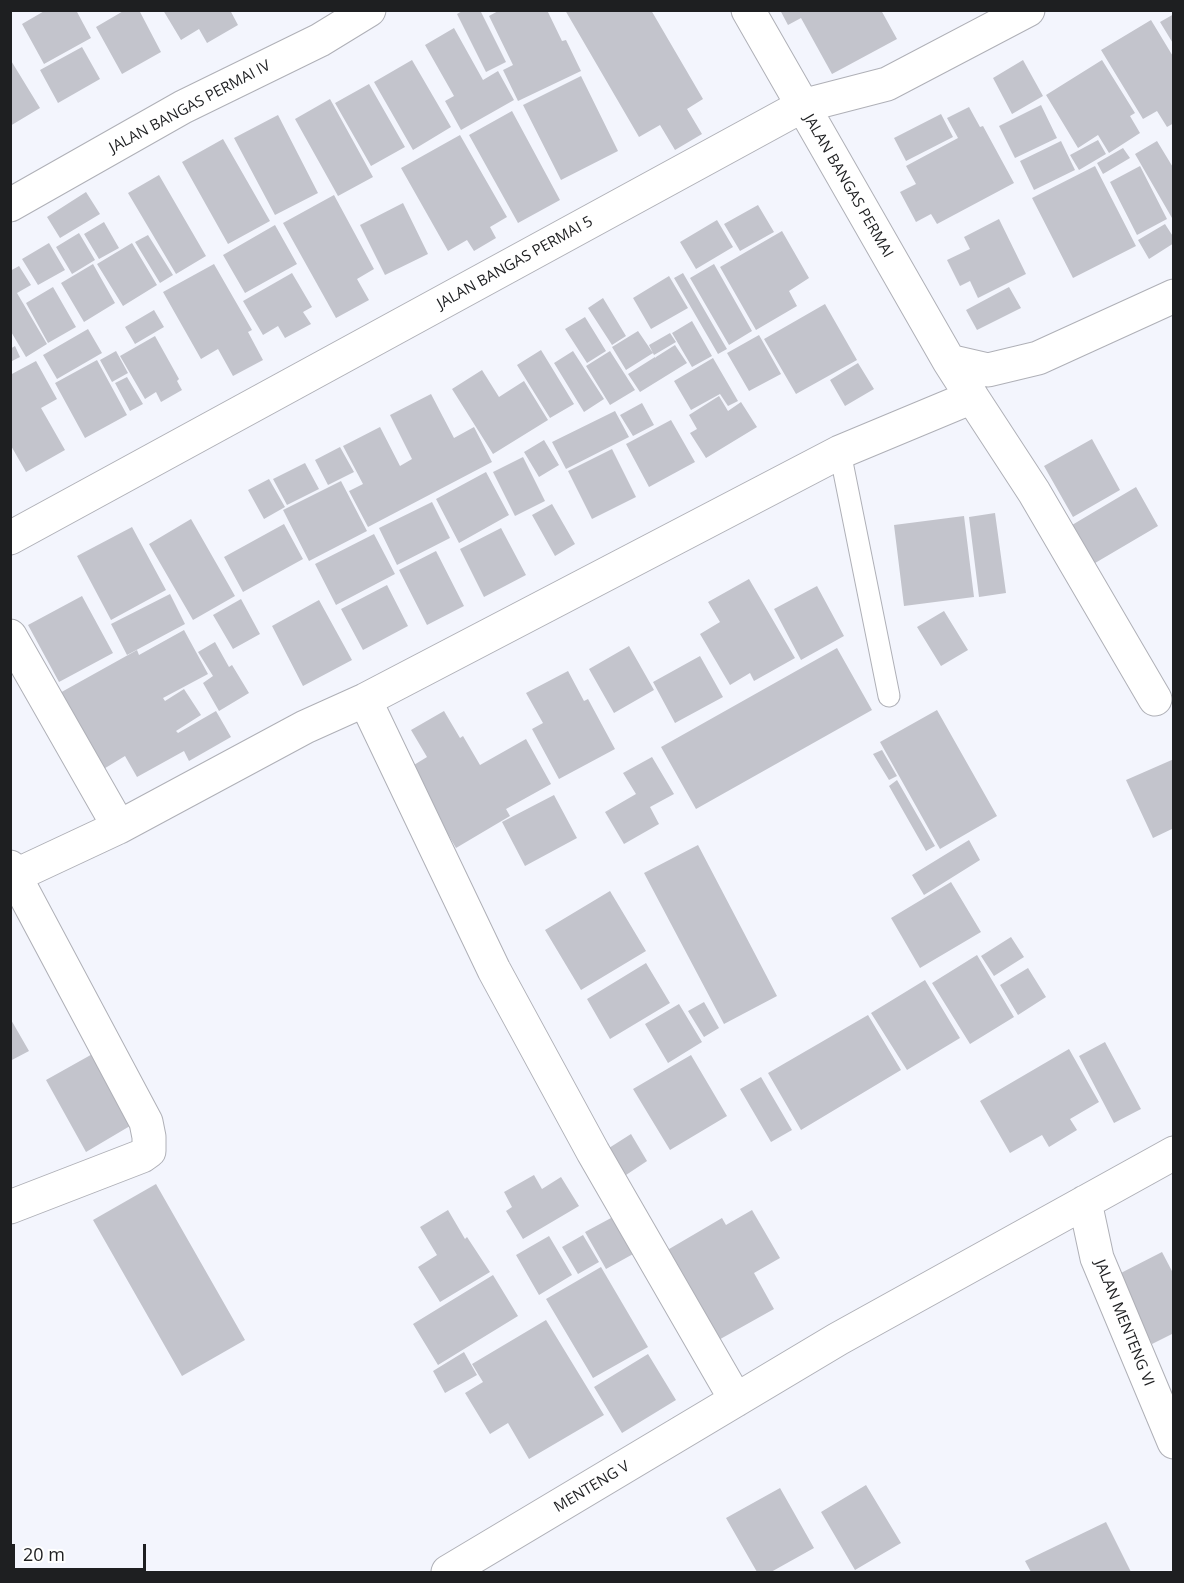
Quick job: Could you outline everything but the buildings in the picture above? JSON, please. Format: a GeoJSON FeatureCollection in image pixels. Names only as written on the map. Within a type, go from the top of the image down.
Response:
{"type":"FeatureCollection","features":[{"type":"Feature","properties":{"kind":"street","name":"JALAN BANGAS PERMAI IV"},"geometry":{"type":"LineString","coordinates":[[10,205],[183,107],[320,40],[369,10]]}},
{"type":"Feature","properties":{"kind":"street","name":"JALAN BANGAS PERMAI"},"geometry":{"type":"LineString","coordinates":[[748,10],[949,361],[1034,492],[1155,699]]}},
{"type":"Feature","properties":{"kind":"street","name":"JALAN BANGAS PERMAI 5"},"geometry":{"type":"LineString","coordinates":[[10,537],[802,106],[887,84],[1028,10]]}},
{"type":"Feature","properties":{"kind":"street"},"geometry":{"type":"LineString","coordinates":[[949,361],[988,370],[1038,357],[1173,296]]}},
{"type":"Feature","properties":{"kind":"street"},"geometry":{"type":"LineString","coordinates":[[10,1207],[142,1156],[149,1151],[146,1122],[12,873],[120,827],[305,727],[365,700],[840,452],[972,397]]}},
{"type":"Feature","properties":{"kind":"street"},"geometry":{"type":"LineString","coordinates":[[10,636],[120,827]]}},
{"type":"Feature","properties":{"kind":"street"},"geometry":{"type":"LineString","coordinates":[[365,700],[494,969],[593,1152],[736,1400]]}},
{"type":"Feature","properties":{"kind":"street","name":"MENTENG V"},"geometry":{"type":"LineString","coordinates":[[448,1572],[838,1339],[1173,1153]]}},
{"type":"Feature","properties":{"kind":"street","name":"JALAN MENTENG VI"},"geometry":{"type":"LineString","coordinates":[[1085,1202],[1097,1258],[1173,1442]]}},
{"type":"Feature","properties":{"kind":"lane"},"geometry":{"type":"LineString","coordinates":[[840,452],[889,696]]}}]}
